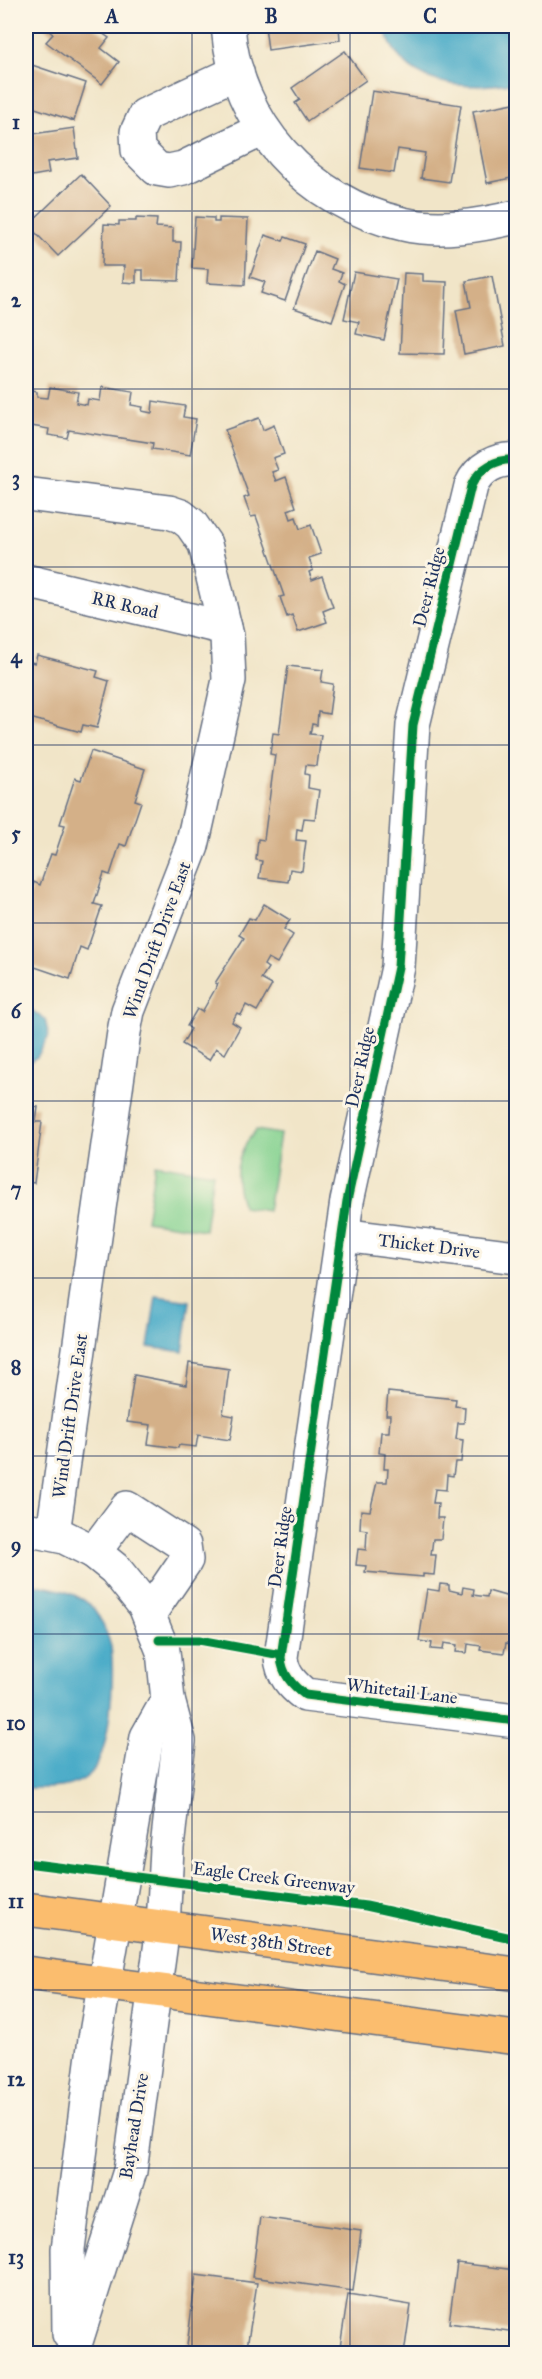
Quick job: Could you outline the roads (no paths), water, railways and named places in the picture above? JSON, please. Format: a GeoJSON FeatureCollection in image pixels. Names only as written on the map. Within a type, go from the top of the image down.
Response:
{"type":"FeatureCollection","features":[{"type":"Feature","properties":{"kind":"main road","name":"West 38th Street"},"geometry":{"type":"LineString","coordinates":[[26,1909],[516,1974]]}},
{"type":"Feature","properties":{"kind":"main road"},"geometry":{"type":"LineString","coordinates":[[26,1973],[516,2038]]}},
{"type":"Feature","properties":{"kind":"street"},"geometry":{"type":"LineString","coordinates":[[228,26],[237,72],[253,113],[263,129],[294,166],[320,189],[353,208],[415,226],[466,227],[516,217]]}},
{"type":"Feature","properties":{"kind":"street"},"geometry":{"type":"LineString","coordinates":[[237,72],[145,115],[137,132],[138,150],[157,170],[169,171],[183,168],[263,129]]}},
{"type":"Feature","properties":{"kind":"street","name":"Deer Ridge"},"geometry":{"type":"LineString","coordinates":[[289,1680],[281,1657],[342,1234],[398,967],[413,725],[471,486],[480,472],[502,463]]}},
{"type":"Feature","properties":{"kind":"street","name":"Wind Drift Drive East"},"geometry":{"type":"LineString","coordinates":[[26,494],[181,516],[199,533],[205,544],[229,650],[228,688],[192,846],[128,1011],[39,1531]]}},
{"type":"Feature","properties":{"kind":"street","name":"RR Road"},"geometry":{"type":"LineString","coordinates":[[26,581],[225,628]]}},
{"type":"Feature","properties":{"kind":"street","name":"Thicket Drive"},"geometry":{"type":"LineString","coordinates":[[342,1234],[516,1257]]}},
{"type":"Feature","properties":{"kind":"street"},"geometry":{"type":"LineString","coordinates":[[94,1552],[127,1508],[184,1545],[186,1560],[149,1614]]}},
{"type":"Feature","properties":{"kind":"street","name":"Bayhead Drive"},"geometry":{"type":"LineString","coordinates":[[39,1531],[94,1552],[115,1569],[149,1614],[163,1651],[168,1700],[179,1742],[167,1848],[163,1927],[130,2171],[71,2354]]}},
{"type":"Feature","properties":{"kind":"street","name":"Whitetail Lane"},"geometry":{"type":"LineString","coordinates":[[289,1680],[296,1690],[305,1695],[516,1721]]}},
{"type":"Feature","properties":{"kind":"street","name":"Bayhead Drive"},"geometry":{"type":"LineString","coordinates":[[71,2354],[68,2249],[104,1984],[147,1737],[168,1700]]}},
{"type":"Feature","properties":{"kind":"water"},"geometry":{"type":"Polygon","coordinates":[[[384,26],[516,26],[516,82],[476,86],[436,81],[419,73],[404,62],[392,47],[384,26]]]}},
{"type":"Feature","properties":{"kind":"water"},"geometry":{"type":"Polygon","coordinates":[[[26,1006],[45,1020],[49,1036],[37,1057],[26,1064],[26,1006]]]}},
{"type":"Feature","properties":{"kind":"water"},"geometry":{"type":"Polygon","coordinates":[[[156,1296],[190,1301],[183,1352],[148,1347],[156,1296]]]}},
{"type":"Feature","properties":{"kind":"water"},"geometry":{"type":"Polygon","coordinates":[[[26,1583],[63,1591],[88,1603],[99,1617],[111,1647],[112,1696],[102,1752],[96,1766],[88,1776],[66,1786],[26,1788],[26,1583]]]}}]}
